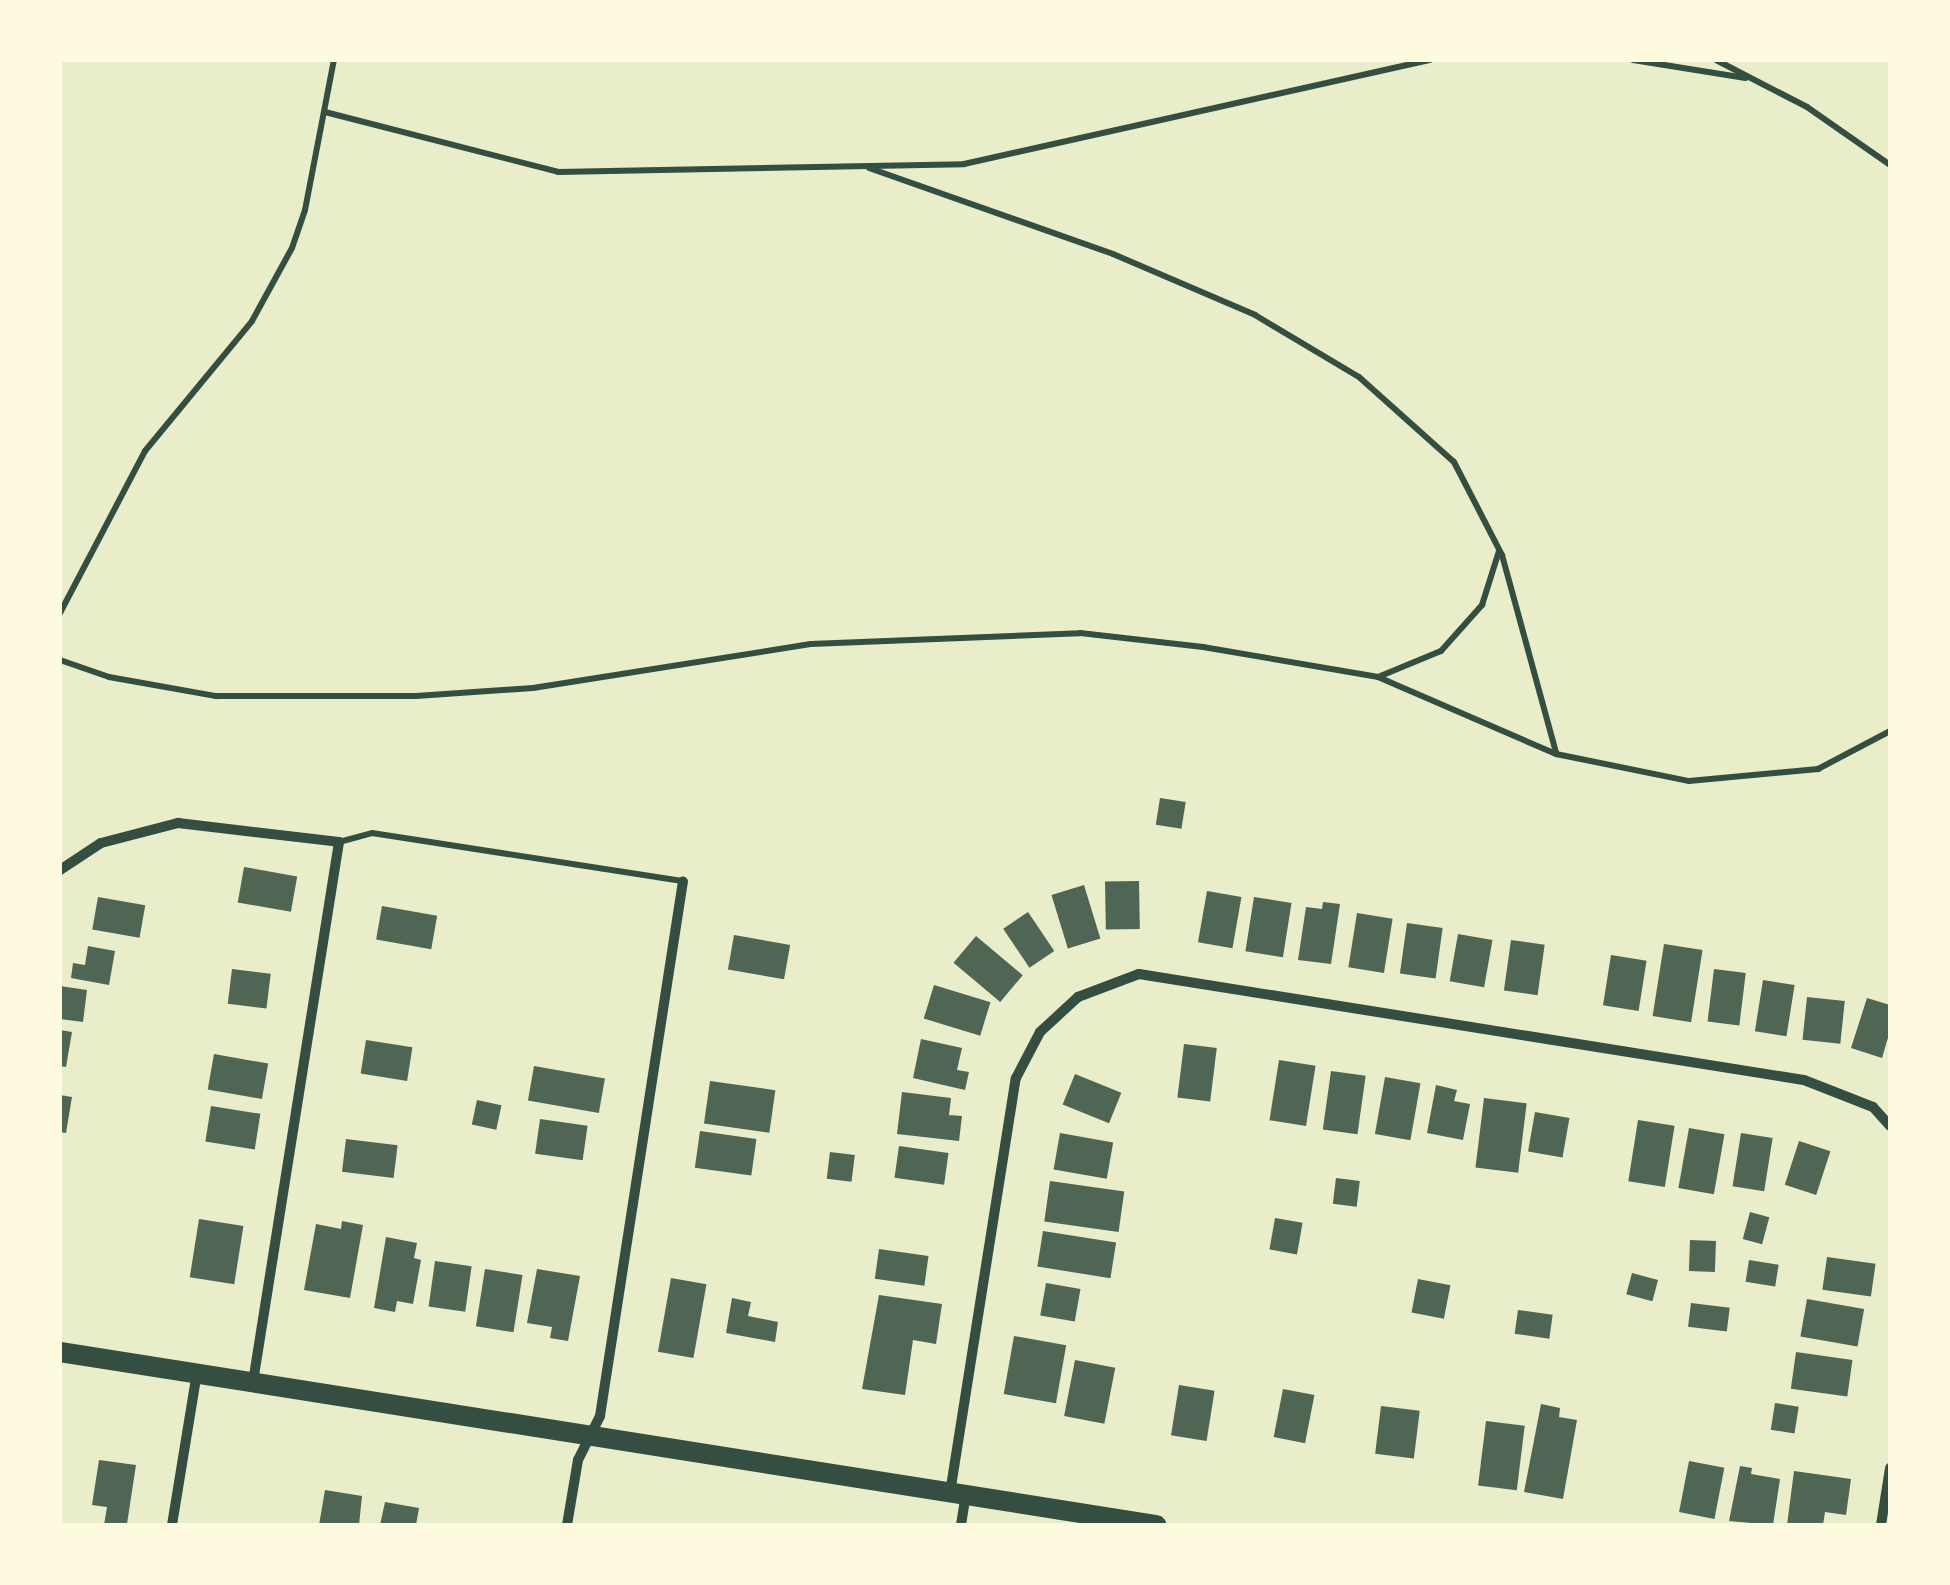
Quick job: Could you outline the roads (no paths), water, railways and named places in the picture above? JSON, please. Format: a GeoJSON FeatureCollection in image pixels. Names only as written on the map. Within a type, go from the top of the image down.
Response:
{"type":"FeatureCollection","features":[{"type":"Feature","properties":{"kind":"main road"},"geometry":{"type":"LineString","coordinates":[[60,1352],[1156,1525]]}},
{"type":"Feature","properties":{"kind":"street"},"geometry":{"type":"LineString","coordinates":[[60,870],[101,842],[178,823],[340,842],[254,1382]]}},
{"type":"Feature","properties":{"kind":"street"},"geometry":{"type":"LineString","coordinates":[[567,1525],[578,1460],[600,1416],[684,881]]}},
{"type":"Feature","properties":{"kind":"street"},"geometry":{"type":"LineString","coordinates":[[962,1525],[958,1494],[1016,1078],[1040,1032],[1078,997],[1139,974],[1569,1042],[1804,1080],[1873,1107],[1890,1126]]}},
{"type":"Feature","properties":{"kind":"street"},"geometry":{"type":"LineString","coordinates":[[172,1525],[198,1373]]}},
{"type":"Feature","properties":{"kind":"street"},"geometry":{"type":"LineString","coordinates":[[1881,1525],[1890,1468]]}},
{"type":"Feature","properties":{"kind":"lane"},"geometry":{"type":"LineString","coordinates":[[60,614],[145,451],[252,322],[292,248],[305,210],[334,60]]}},
{"type":"Feature","properties":{"kind":"lane"},"geometry":{"type":"LineString","coordinates":[[326,112],[558,172],[964,164],[1432,60]]}},
{"type":"Feature","properties":{"kind":"lane"},"geometry":{"type":"LineString","coordinates":[[1633,60],[1753,79]]}},
{"type":"Feature","properties":{"kind":"lane"},"geometry":{"type":"LineString","coordinates":[[1716,60],[1807,106],[1890,165]]}},
{"type":"Feature","properties":{"kind":"lane"},"geometry":{"type":"LineString","coordinates":[[862,166],[1148,269],[1255,315],[1359,376],[1454,462],[1499,550],[1556,754]]}},
{"type":"Feature","properties":{"kind":"lane"},"geometry":{"type":"LineString","coordinates":[[1378,677],[1441,651],[1482,605],[1499,550]]}},
{"type":"Feature","properties":{"kind":"lane"},"geometry":{"type":"LineString","coordinates":[[60,660],[109,677],[216,696],[416,696],[533,688],[810,644],[1080,633],[1203,647],[1378,677],[1556,754],[1689,781],[1818,769],[1890,731]]}},
{"type":"Feature","properties":{"kind":"lane"},"geometry":{"type":"LineString","coordinates":[[340,842],[372,834],[684,881]]}}]}
